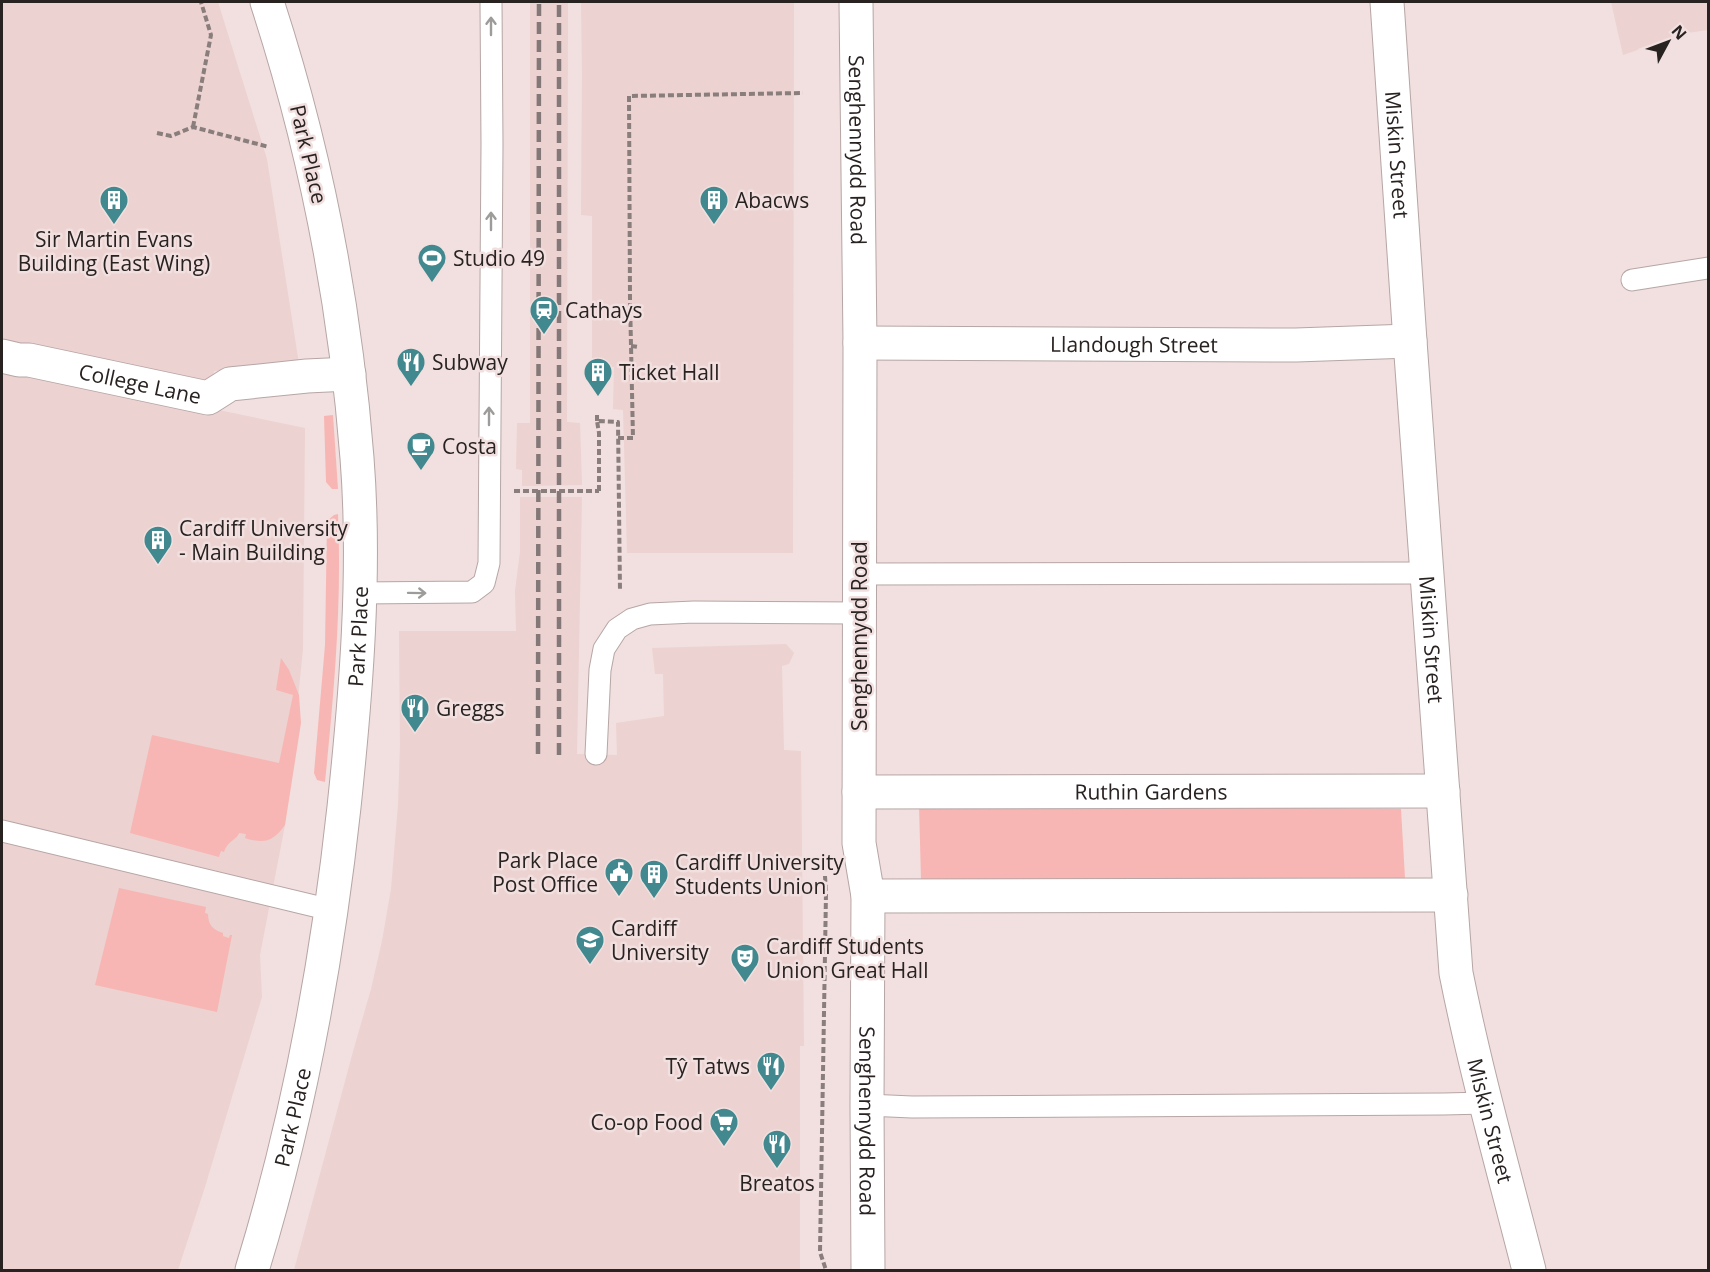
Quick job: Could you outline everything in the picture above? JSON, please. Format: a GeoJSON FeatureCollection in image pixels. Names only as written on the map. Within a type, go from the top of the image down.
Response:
{"type":"FeatureCollection","features":[{"type":"Feature","properties":{"kind":"street","name":"Park Place"},"geometry":{"type":"LineString","coordinates":[[252,1270],[300,1086],[331,910],[348,770],[356,674],[359,593],[357,460],[348,374],[324,214],[301,116],[267,2]]}},
{"type":"Feature","properties":{"kind":"street","name":"Senghennydd Road"},"geometry":{"type":"LineString","coordinates":[[856,2],[860,343],[859,792],[860,843],[868,896],[868,1270]]}},
{"type":"Feature","properties":{"kind":"street","name":"Miskin Street"},"geometry":{"type":"LineString","coordinates":[[1387,2],[1456,973],[1464,1015],[1530,1270]]}},
{"type":"Feature","properties":{"kind":"street","name":"Llandough Street"},"geometry":{"type":"LineString","coordinates":[[860,343],[1296,345],[1410,341]]}},
{"type":"Feature","properties":{"kind":"street","name":"College Lane"},"geometry":{"type":"LineString","coordinates":[[2,356],[208,398],[230,384],[348,374]]}},
{"type":"Feature","properties":{"kind":"street","name":"Ruthin Gardens"},"geometry":{"type":"LineString","coordinates":[[859,792],[1443,791]]}},
{"type":"Feature","properties":{"kind":"street"},"geometry":{"type":"LineString","coordinates":[[868,896],[1451,895]]}},
{"type":"Feature","properties":{"kind":"lane"},"geometry":{"type":"LineString","coordinates":[[359,593],[472,592],[484,583],[489,563],[491,2]]}},
{"type":"Feature","properties":{"kind":"lane"},"geometry":{"type":"LineString","coordinates":[[1632,280],[1708,268]]}},
{"type":"Feature","properties":{"kind":"lane"},"geometry":{"type":"LineString","coordinates":[[859,574],[1427,573]]}},
{"type":"Feature","properties":{"kind":"lane"},"geometry":{"type":"LineString","coordinates":[[596,754],[600,670],[604,649],[617,629],[632,619],[651,614],[694,612],[859,613]]}},
{"type":"Feature","properties":{"kind":"lane"},"geometry":{"type":"LineString","coordinates":[[2,831],[331,910]]}},
{"type":"Feature","properties":{"kind":"lane"},"geometry":{"type":"LineString","coordinates":[[867,1105],[1486,1103]]}},
{"type":"Feature","properties":{"kind":"path"},"geometry":{"type":"LineString","coordinates":[[193,127],[211,35],[201,2]]}},
{"type":"Feature","properties":{"kind":"path"},"geometry":{"type":"LineString","coordinates":[[618,438],[633,438],[629,96],[803,93]]}},
{"type":"Feature","properties":{"kind":"path"},"geometry":{"type":"LineString","coordinates":[[157,133],[171,136],[193,127],[270,147]]}},
{"type":"Feature","properties":{"kind":"path"},"geometry":{"type":"LineString","coordinates":[[631,346],[638,347]]}},
{"type":"Feature","properties":{"kind":"path"},"geometry":{"type":"LineString","coordinates":[[514,491],[598,491],[597,413]]}},
{"type":"Feature","properties":{"kind":"path"},"geometry":{"type":"LineString","coordinates":[[597,421],[618,422],[621,591]]}},
{"type":"Feature","properties":{"kind":"shaded area","name":"Sir Martin Evans Building (East Wing)"},"geometry":{"type":"Polygon","coordinates":[[[2,2],[218,2],[267,159],[299,364],[214,371],[211,390],[2,344],[2,2]]]}},
{"type":"Feature","properties":{"kind":"shaded area"},"geometry":{"type":"Polygon","coordinates":[[[530,2],[568,2],[567,422],[580,423],[582,485],[522,486],[522,470],[516,469],[517,423],[530,423],[530,2]]]}},
{"type":"Feature","properties":{"kind":"shaded area","name":"Abacws"},"geometry":{"type":"Polygon","coordinates":[[[581,2],[794,2],[793,553],[627,553],[623,410],[613,409],[614,367],[592,366],[592,216],[581,215],[581,2]]]}},
{"type":"Feature","properties":{"kind":"shaded area"},"geometry":{"type":"Polygon","coordinates":[[[1611,2],[1708,2],[1708,30],[1687,33],[1623,55],[1611,2]]]}},
{"type":"Feature","properties":{"kind":"shaded area"},"geometry":{"type":"Polygon","coordinates":[[[2,365],[305,428],[303,649],[285,825],[260,955],[262,997],[178,1270],[2,1270],[2,365]]]}},
{"type":"Feature","properties":{"kind":"shaded area"},"geometry":{"type":"Polygon","coordinates":[[[333,415],[338,489],[332,489],[326,482],[324,416],[333,415]]]}},
{"type":"Feature","properties":{"kind":"shaded area","name":"Cardiff University"},"geometry":{"type":"Polygon","coordinates":[[[520,497],[582,497],[577,754],[617,755],[616,723],[664,716],[663,674],[655,674],[652,648],[786,644],[794,653],[789,664],[782,666],[784,750],[801,751],[804,1046],[800,1046],[800,1270],[294,1270],[371,989],[391,889],[400,745],[399,631],[516,631],[515,591],[520,552],[520,497]]]}},
{"type":"Feature","properties":{"kind":"shaded area"},"geometry":{"type":"Polygon","coordinates":[[[338,514],[338,615],[325,782],[317,780],[314,773],[325,645],[327,521],[338,514]]]}},
{"type":"Feature","properties":{"kind":"shaded area"},"geometry":{"type":"Polygon","coordinates":[[[281,658],[289,670],[299,695],[301,723],[285,825],[281,831],[263,841],[245,838],[246,834],[239,833],[224,852],[221,851],[219,857],[130,833],[152,735],[279,763],[293,695],[276,690],[281,658]]]}},
{"type":"Feature","properties":{"kind":"shaded area"},"geometry":{"type":"Polygon","coordinates":[[[919,805],[1401,809],[1405,878],[1396,880],[921,879],[919,805]]]}},
{"type":"Feature","properties":{"kind":"shaded area"},"geometry":{"type":"Polygon","coordinates":[[[119,888],[206,907],[205,913],[208,914],[212,927],[223,933],[223,936],[229,938],[232,935],[217,1012],[95,985],[119,888]]]}},
{"type":"Feature","properties":{"kind":"railway"},"geometry":{"type":"LineString","coordinates":[[538,754],[539,2]]}},
{"type":"Feature","properties":{"kind":"railway"},"geometry":{"type":"LineString","coordinates":[[559,2],[559,755]]}},
{"type":"Feature","properties":{"kind":"place","name":"Sir Martin Evans Building (East Wing)"},"geometry":{"type":"Point","coordinates":[114,226]}},
{"type":"Feature","properties":{"kind":"place","name":"Abacws"},"geometry":{"type":"Point","coordinates":[714,226]}},
{"type":"Feature","properties":{"kind":"place","name":"Studio 49"},"geometry":{"type":"Point","coordinates":[432,284]}},
{"type":"Feature","properties":{"kind":"place","name":"Cathays"},"geometry":{"type":"Point","coordinates":[544,336]}},
{"type":"Feature","properties":{"kind":"place","name":"Subway"},"geometry":{"type":"Point","coordinates":[411,388]}},
{"type":"Feature","properties":{"kind":"place","name":"Ticket Hall"},"geometry":{"type":"Point","coordinates":[598,398]}},
{"type":"Feature","properties":{"kind":"place","name":"Costa"},"geometry":{"type":"Point","coordinates":[421,472]}},
{"type":"Feature","properties":{"kind":"place","name":"Cardiff University - Main Building"},"geometry":{"type":"Point","coordinates":[158,566]}},
{"type":"Feature","properties":{"kind":"place","name":"Greggs"},"geometry":{"type":"Point","coordinates":[415,734]}},
{"type":"Feature","properties":{"kind":"place","name":"Park Place Post Office"},"geometry":{"type":"Point","coordinates":[619,898]}},
{"type":"Feature","properties":{"kind":"place","name":"Cardiff University Students Union"},"geometry":{"type":"Point","coordinates":[654,900]}},
{"type":"Feature","properties":{"kind":"place","name":"Cardiff University"},"geometry":{"type":"Point","coordinates":[590,966]}},
{"type":"Feature","properties":{"kind":"place","name":"Cardiff Students Union Great Hall"},"geometry":{"type":"Point","coordinates":[745,984]}},
{"type":"Feature","properties":{"kind":"place","name":"Tŷ Tatws"},"geometry":{"type":"Point","coordinates":[771,1092]}},
{"type":"Feature","properties":{"kind":"place","name":"Co-op Food"},"geometry":{"type":"Point","coordinates":[724,1148]}},
{"type":"Feature","properties":{"kind":"place","name":"Breatos"},"geometry":{"type":"Point","coordinates":[777,1170]}}]}
